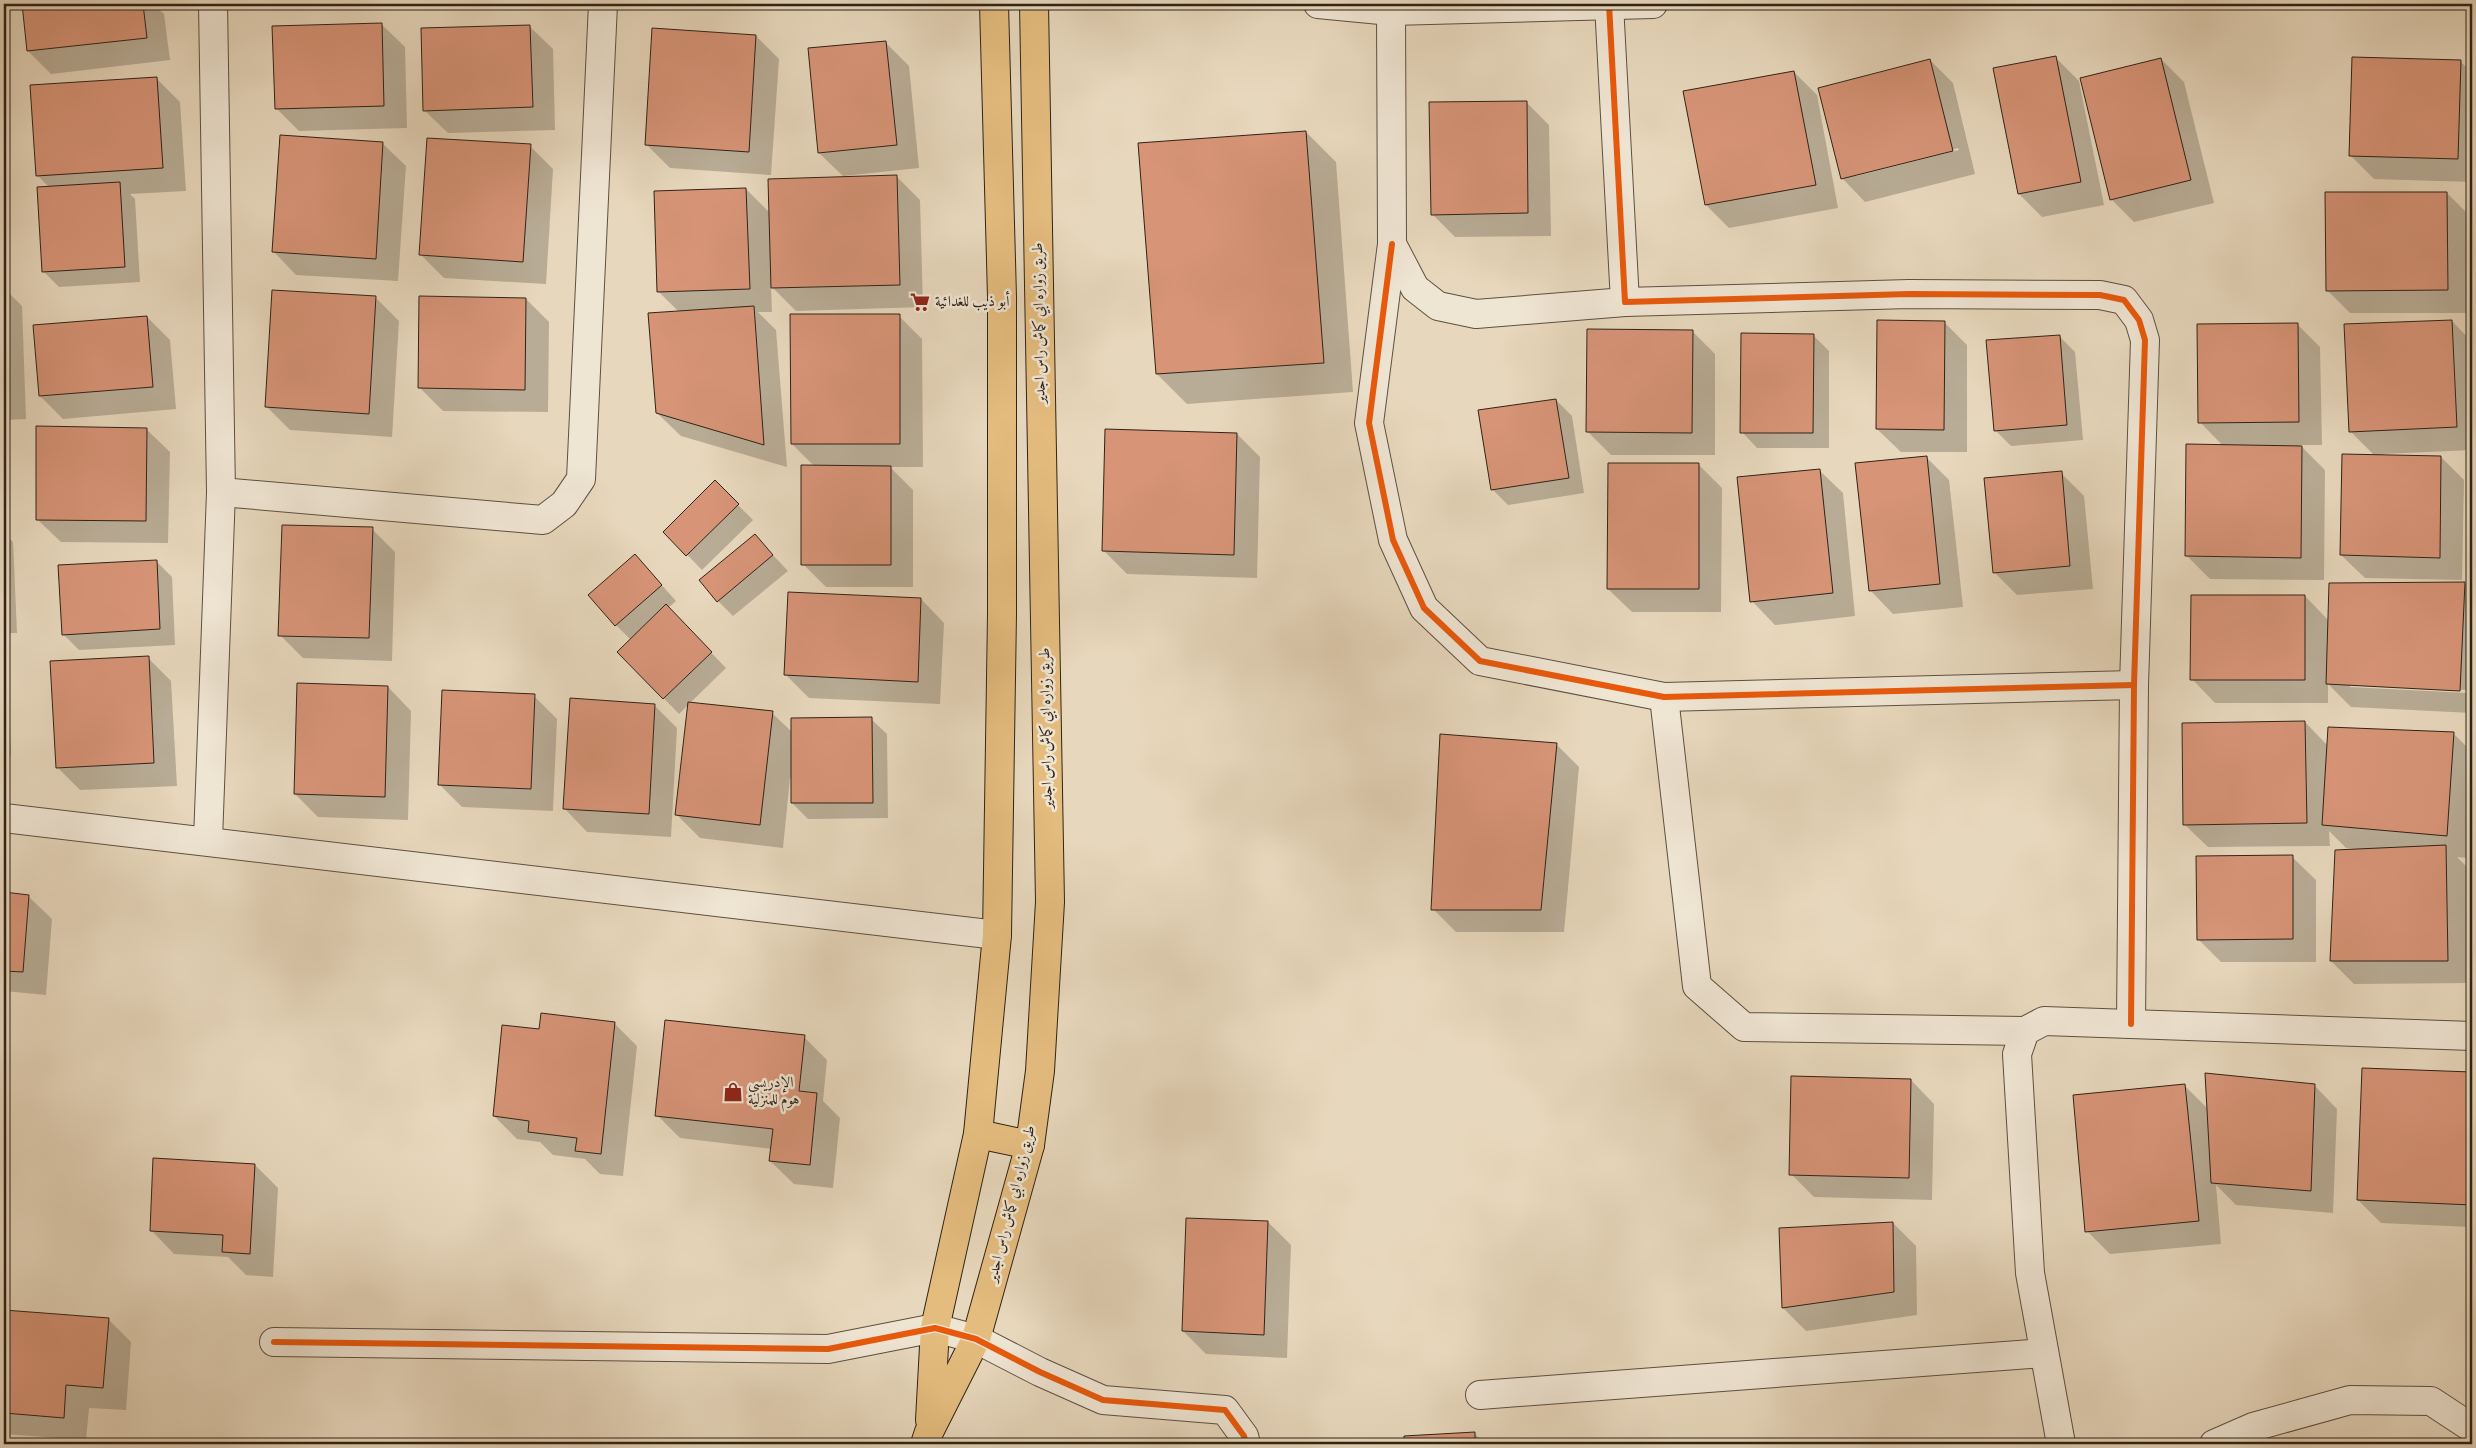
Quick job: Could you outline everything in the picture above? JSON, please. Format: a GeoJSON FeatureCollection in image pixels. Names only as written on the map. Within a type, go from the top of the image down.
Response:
{"type":"FeatureCollection","features":[{"type":"Feature","properties":{"kind":"main road"},"geometry":{"type":"LineString","coordinates":[[927,1438],[935,1328],[978,1134],[997,935],[1002,614],[1002,297],[994,4]]}},
{"type":"Feature","properties":{"kind":"main road","name":"طريق زواره ابي كماش راس اجدير"},"geometry":{"type":"LineString","coordinates":[[927,1438],[976,1339],[1030,1145],[1041,1062],[1050,902],[1034,4]]}},
{"type":"Feature","properties":{"kind":"main road"},"geometry":{"type":"LineString","coordinates":[[978,1134],[1030,1145]]}},
{"type":"Feature","properties":{"kind":"street"},"geometry":{"type":"LineString","coordinates":[[208,840],[221,492],[213,4]]}},
{"type":"Feature","properties":{"kind":"street"},"geometry":{"type":"LineString","coordinates":[[596,4],[609,4]]}},
{"type":"Feature","properties":{"kind":"street"},"geometry":{"type":"LineString","coordinates":[[221,492],[543,520],[564,504],[581,479],[603,4]]}},
{"type":"Feature","properties":{"kind":"street"},"geometry":{"type":"LineString","coordinates":[[1318,4],[1391,11],[1653,4]]}},
{"type":"Feature","properties":{"kind":"street"},"geometry":{"type":"LineString","coordinates":[[1610,5],[1625,302]]}},
{"type":"Feature","properties":{"kind":"street"},"geometry":{"type":"LineString","coordinates":[[1391,11],[1392,244],[1369,423],[1393,540],[1424,608],[1480,660],[1664,697],[2134,685]]}},
{"type":"Feature","properties":{"kind":"street"},"geometry":{"type":"LineString","coordinates":[[1392,244],[1415,288],[1438,306],[1476,314],[1625,302],[1909,294],[2100,295],[2124,300],[2140,320],[2145,340],[2134,685],[2131,1024]]}},
{"type":"Feature","properties":{"kind":"street"},"geometry":{"type":"LineString","coordinates":[[1664,697],[1697,986],[1744,1027],[2025,1031],[2044,1021],[2472,1036]]}},
{"type":"Feature","properties":{"kind":"street"},"geometry":{"type":"LineString","coordinates":[[4,818],[208,840],[997,935]]}},
{"type":"Feature","properties":{"kind":"street"},"geometry":{"type":"LineString","coordinates":[[2025,1031],[2017,1054],[2030,1273],[2062,1444]]}},
{"type":"Feature","properties":{"kind":"street"},"geometry":{"type":"LineString","coordinates":[[274,1342],[828,1349],[935,1328],[976,1339],[1040,1372],[1103,1400],[1225,1410],[1244,1436],[1246,1444]]}},
{"type":"Feature","properties":{"kind":"street"},"geometry":{"type":"LineString","coordinates":[[1480,1395],[2044,1353]]}},
{"type":"Feature","properties":{"kind":"street"},"geometry":{"type":"LineString","coordinates":[[2214,1444],[2253,1427],[2350,1400],[2431,1401],[2472,1428]]}},
{"type":"Feature","properties":{"kind":"building"},"geometry":{"type":"Polygon","coordinates":[[[22,4],[143,4],[147,38],[27,51],[22,4]]]}},
{"type":"Feature","properties":{"kind":"building"},"geometry":{"type":"Polygon","coordinates":[[[382,23],[384,106],[275,109],[272,26],[382,23]]]}},
{"type":"Feature","properties":{"kind":"building"},"geometry":{"type":"Polygon","coordinates":[[[530,25],[533,107],[423,111],[421,28],[530,25]]]}},
{"type":"Feature","properties":{"kind":"building"},"geometry":{"type":"Polygon","coordinates":[[[652,28],[756,35],[749,152],[645,145],[652,28]]]}},
{"type":"Feature","properties":{"kind":"building"},"geometry":{"type":"Polygon","coordinates":[[[886,41],[897,145],[818,153],[808,48],[886,41]]]}},
{"type":"Feature","properties":{"kind":"building"},"geometry":{"type":"Polygon","coordinates":[[[2056,56],[2081,182],[2018,194],[1993,68],[2056,56]]]}},
{"type":"Feature","properties":{"kind":"building"},"geometry":{"type":"Polygon","coordinates":[[[2352,57],[2461,60],[2458,159],[2349,156],[2352,57]]]}},
{"type":"Feature","properties":{"kind":"building"},"geometry":{"type":"Polygon","coordinates":[[[2161,58],[2191,180],[2110,200],[2080,78],[2161,58]]]}},
{"type":"Feature","properties":{"kind":"building"},"geometry":{"type":"Polygon","coordinates":[[[1930,59],[1953,151],[1841,179],[1818,88],[1930,59]]]}},
{"type":"Feature","properties":{"kind":"building"},"geometry":{"type":"Polygon","coordinates":[[[1794,71],[1816,185],[1705,205],[1683,91],[1794,71]]]}},
{"type":"Feature","properties":{"kind":"building"},"geometry":{"type":"Polygon","coordinates":[[[157,77],[163,168],[36,176],[30,85],[157,77]]]}},
{"type":"Feature","properties":{"kind":"building"},"geometry":{"type":"Polygon","coordinates":[[[1527,101],[1528,213],[1431,215],[1429,102],[1527,101]]]}},
{"type":"Feature","properties":{"kind":"building"},"geometry":{"type":"Polygon","coordinates":[[[1306,131],[1324,363],[1156,374],[1138,143],[1306,131]]]}},
{"type":"Feature","properties":{"kind":"building"},"geometry":{"type":"Polygon","coordinates":[[[280,135],[383,142],[376,259],[272,252],[280,135]]]}},
{"type":"Feature","properties":{"kind":"building"},"geometry":{"type":"Polygon","coordinates":[[[427,138],[531,144],[523,262],[419,255],[427,138]]]}},
{"type":"Feature","properties":{"kind":"building"},"geometry":{"type":"Polygon","coordinates":[[[897,175],[900,285],[771,288],[768,179],[897,175]]]}},
{"type":"Feature","properties":{"kind":"building"},"geometry":{"type":"Polygon","coordinates":[[[120,182],[125,267],[42,272],[37,187],[120,182]]]}},
{"type":"Feature","properties":{"kind":"building"},"geometry":{"type":"Polygon","coordinates":[[[746,188],[750,289],[657,292],[654,191],[746,188]]]}},
{"type":"Feature","properties":{"kind":"building"},"geometry":{"type":"Polygon","coordinates":[[[2325,192],[2447,192],[2448,290],[2326,291],[2325,192]]]}},
{"type":"Feature","properties":{"kind":"building"},"geometry":{"type":"Polygon","coordinates":[[[272,290],[376,296],[369,414],[265,407],[272,290]]]}},
{"type":"Feature","properties":{"kind":"building"},"geometry":{"type":"Polygon","coordinates":[[[419,296],[526,298],[525,390],[418,388],[419,296]]]}},
{"type":"Feature","properties":{"kind":"building"},"geometry":{"type":"Polygon","coordinates":[[[754,306],[764,445],[656,413],[648,313],[754,306]]]}},
{"type":"Feature","properties":{"kind":"building"},"geometry":{"type":"Polygon","coordinates":[[[790,314],[900,314],[900,444],[791,444],[790,314]]]}},
{"type":"Feature","properties":{"kind":"building"},"geometry":{"type":"Polygon","coordinates":[[[147,316],[153,387],[39,396],[33,325],[147,316]]]}},
{"type":"Feature","properties":{"kind":"building"},"geometry":{"type":"Polygon","coordinates":[[[1877,320],[1945,321],[1944,430],[1876,429],[1877,320]]]}},
{"type":"Feature","properties":{"kind":"building"},"geometry":{"type":"Polygon","coordinates":[[[2452,320],[2457,427],[2349,432],[2344,324],[2452,320]]]}},
{"type":"Feature","properties":{"kind":"building"},"geometry":{"type":"Polygon","coordinates":[[[2298,323],[2299,422],[2198,423],[2197,324],[2298,323]]]}},
{"type":"Feature","properties":{"kind":"building"},"geometry":{"type":"Polygon","coordinates":[[[1587,329],[1693,330],[1692,433],[1586,432],[1587,329]]]}},
{"type":"Feature","properties":{"kind":"building"},"geometry":{"type":"Polygon","coordinates":[[[1741,333],[1814,334],[1813,433],[1740,433],[1741,333]]]}},
{"type":"Feature","properties":{"kind":"building"},"geometry":{"type":"Polygon","coordinates":[[[2060,335],[2067,425],[1994,431],[1986,340],[2060,335]]]}},
{"type":"Feature","properties":{"kind":"building"},"geometry":{"type":"Polygon","coordinates":[[[1556,399],[1569,478],[1491,490],[1478,410],[1556,399]]]}},
{"type":"Feature","properties":{"kind":"building"},"geometry":{"type":"Polygon","coordinates":[[[36,426],[147,428],[146,521],[36,520],[36,426]]]}},
{"type":"Feature","properties":{"kind":"building"},"geometry":{"type":"Polygon","coordinates":[[[1105,429],[1237,433],[1234,555],[1102,551],[1105,429]]]}},
{"type":"Feature","properties":{"kind":"building"},"geometry":{"type":"Polygon","coordinates":[[[2186,444],[2302,446],[2301,558],[2185,556],[2186,444]]]}},
{"type":"Feature","properties":{"kind":"building"},"geometry":{"type":"Polygon","coordinates":[[[2342,454],[2441,456],[2440,558],[2340,555],[2342,454]]]}},
{"type":"Feature","properties":{"kind":"building"},"geometry":{"type":"Polygon","coordinates":[[[1927,456],[1940,584],[1869,591],[1855,463],[1927,456]]]}},
{"type":"Feature","properties":{"kind":"building"},"geometry":{"type":"Polygon","coordinates":[[[1608,463],[1699,463],[1699,589],[1607,589],[1608,463]]]}},
{"type":"Feature","properties":{"kind":"building"},"geometry":{"type":"Polygon","coordinates":[[[801,465],[891,466],[891,565],[801,565],[801,465]]]}},
{"type":"Feature","properties":{"kind":"building"},"geometry":{"type":"Polygon","coordinates":[[[1820,469],[1833,593],[1750,602],[1737,477],[1820,469]]]}},
{"type":"Feature","properties":{"kind":"building"},"geometry":{"type":"Polygon","coordinates":[[[2062,471],[2070,566],[1993,573],[1984,478],[2062,471]]]}},
{"type":"Feature","properties":{"kind":"building"},"geometry":{"type":"Polygon","coordinates":[[[715,480],[739,504],[686,556],[663,532],[715,480]]]}},
{"type":"Feature","properties":{"kind":"building"},"geometry":{"type":"Polygon","coordinates":[[[282,525],[373,527],[369,638],[278,636],[282,525]]]}},
{"type":"Feature","properties":{"kind":"building"},"geometry":{"type":"Polygon","coordinates":[[[755,534],[773,555],[717,602],[699,580],[755,534]]]}},
{"type":"Feature","properties":{"kind":"building"},"geometry":{"type":"Polygon","coordinates":[[[635,554],[662,585],[615,626],[588,595],[635,554]]]}},
{"type":"Feature","properties":{"kind":"building"},"geometry":{"type":"Polygon","coordinates":[[[157,560],[160,629],[62,635],[58,565],[157,560]]]}},
{"type":"Feature","properties":{"kind":"building"},"geometry":{"type":"Polygon","coordinates":[[[2465,582],[2460,691],[2326,684],[2329,583],[2465,582]]]}},
{"type":"Feature","properties":{"kind":"building"},"geometry":{"type":"Polygon","coordinates":[[[788,592],[921,598],[918,682],[784,675],[788,592]]]}},
{"type":"Feature","properties":{"kind":"building"},"geometry":{"type":"Polygon","coordinates":[[[2191,595],[2305,595],[2305,680],[2190,680],[2191,595]]]}},
{"type":"Feature","properties":{"kind":"building"},"geometry":{"type":"Polygon","coordinates":[[[666,604],[712,652],[663,699],[617,652],[666,604]]]}},
{"type":"Feature","properties":{"kind":"building"},"geometry":{"type":"Polygon","coordinates":[[[149,656],[154,763],[56,768],[50,661],[149,656]]]}},
{"type":"Feature","properties":{"kind":"building"},"geometry":{"type":"Polygon","coordinates":[[[297,683],[388,686],[385,797],[294,794],[297,683]]]}},
{"type":"Feature","properties":{"kind":"building"},"geometry":{"type":"Polygon","coordinates":[[[442,690],[535,694],[531,789],[438,785],[442,690]]]}},
{"type":"Feature","properties":{"kind":"building"},"geometry":{"type":"Polygon","coordinates":[[[570,698],[655,704],[649,814],[563,809],[570,698]]]}},
{"type":"Feature","properties":{"kind":"building"},"geometry":{"type":"Polygon","coordinates":[[[688,702],[773,711],[760,825],[675,815],[688,702]]]}},
{"type":"Feature","properties":{"kind":"building"},"geometry":{"type":"Polygon","coordinates":[[[872,717],[873,803],[791,803],[791,718],[872,717]]]}},
{"type":"Feature","properties":{"kind":"building"},"geometry":{"type":"Polygon","coordinates":[[[2305,721],[2307,823],[2183,825],[2182,723],[2305,721]]]}},
{"type":"Feature","properties":{"kind":"building"},"geometry":{"type":"Polygon","coordinates":[[[2328,727],[2454,732],[2447,836],[2322,825],[2328,727]]]}},
{"type":"Feature","properties":{"kind":"building"},"geometry":{"type":"Polygon","coordinates":[[[1440,734],[1557,743],[1541,910],[1431,910],[1440,734]]]}},
{"type":"Feature","properties":{"kind":"building"},"geometry":{"type":"Polygon","coordinates":[[[2446,845],[2448,961],[2330,961],[2335,850],[2446,845]]]}},
{"type":"Feature","properties":{"kind":"building"},"geometry":{"type":"Polygon","coordinates":[[[2293,855],[2293,939],[2197,940],[2196,856],[2293,855]]]}},
{"type":"Feature","properties":{"kind":"building"},"geometry":{"type":"Polygon","coordinates":[[[4,892],[29,895],[23,972],[4,971],[4,892]]]}},
{"type":"Feature","properties":{"kind":"building"},"geometry":{"type":"Polygon","coordinates":[[[541,1013],[615,1022],[601,1154],[575,1151],[577,1138],[528,1132],[529,1121],[493,1116],[502,1025],[539,1029],[541,1013]]]}},
{"type":"Feature","properties":{"kind":"building","name":"الإدريسي هوم للمنزلية"},"geometry":{"type":"Polygon","coordinates":[[[665,1020],[805,1035],[799,1091],[817,1093],[810,1165],[769,1161],[773,1129],[655,1116],[665,1020]]]}},
{"type":"Feature","properties":{"kind":"building"},"geometry":{"type":"Polygon","coordinates":[[[2362,1068],[2472,1072],[2472,1205],[2357,1200],[2362,1068]]]}},
{"type":"Feature","properties":{"kind":"building"},"geometry":{"type":"Polygon","coordinates":[[[2205,1073],[2315,1084],[2311,1191],[2211,1183],[2205,1073]]]}},
{"type":"Feature","properties":{"kind":"building"},"geometry":{"type":"Polygon","coordinates":[[[1791,1076],[1911,1079],[1909,1178],[1789,1175],[1791,1076]]]}},
{"type":"Feature","properties":{"kind":"building"},"geometry":{"type":"Polygon","coordinates":[[[2185,1084],[2199,1221],[2085,1232],[2073,1095],[2185,1084]]]}},
{"type":"Feature","properties":{"kind":"building"},"geometry":{"type":"Polygon","coordinates":[[[153,1158],[255,1164],[250,1254],[222,1252],[223,1235],[150,1231],[153,1158]]]}},
{"type":"Feature","properties":{"kind":"building"},"geometry":{"type":"Polygon","coordinates":[[[1186,1218],[1268,1221],[1264,1335],[1182,1331],[1186,1218]]]}},
{"type":"Feature","properties":{"kind":"building"},"geometry":{"type":"Polygon","coordinates":[[[1893,1222],[1894,1292],[1782,1308],[1779,1228],[1893,1222]]]}},
{"type":"Feature","properties":{"kind":"building"},"geometry":{"type":"Polygon","coordinates":[[[4,1310],[109,1318],[103,1388],[66,1385],[64,1418],[4,1413],[4,1310]]]}},
{"type":"Feature","properties":{"kind":"building"},"geometry":{"type":"Polygon","coordinates":[[[1475,1432],[1475,1444],[1404,1444],[1404,1436],[1475,1432]]]}},
{"type":"Feature","properties":{"kind":"cycle path"},"geometry":{"type":"LineString","coordinates":[[1609,4],[1625,302],[1909,294],[2100,295],[2124,300],[2139,320],[2145,340],[2134,685],[2131,1024]]}},
{"type":"Feature","properties":{"kind":"cycle path"},"geometry":{"type":"LineString","coordinates":[[1392,244],[1369,423],[1393,540],[1424,608],[1480,661],[1664,697],[2134,685]]}},
{"type":"Feature","properties":{"kind":"cycle path"},"geometry":{"type":"LineString","coordinates":[[274,1342],[828,1349],[935,1328],[976,1339],[1040,1372],[1103,1400],[1225,1410],[1244,1436],[1246,1444]]}},
{"type":"Feature","properties":{"kind":"place","name":"أبو ذيب للغدائية"},"geometry":{"type":"Point","coordinates":[920,302]}},
{"type":"Feature","properties":{"kind":"place","name":"الإدريسي هوم للمنزلية"},"geometry":{"type":"Point","coordinates":[733,1092]}}]}
